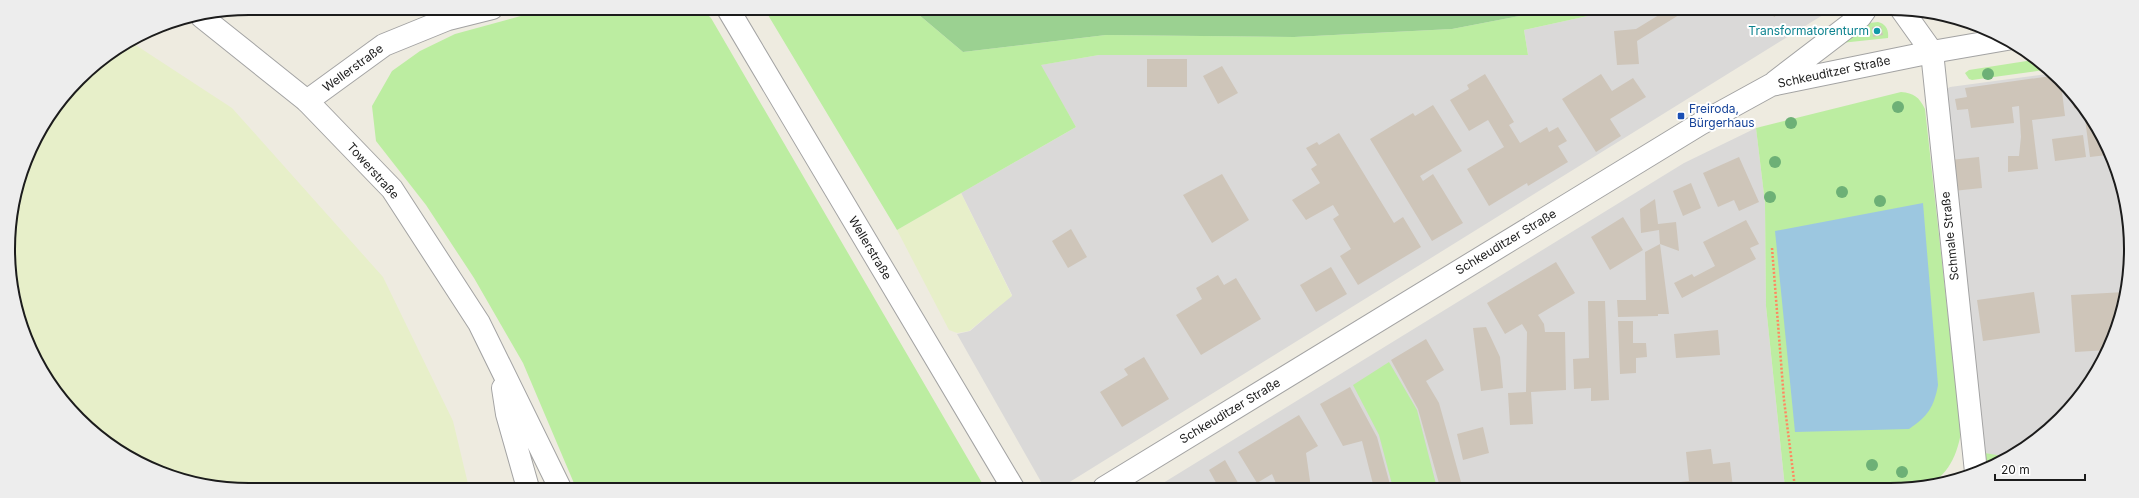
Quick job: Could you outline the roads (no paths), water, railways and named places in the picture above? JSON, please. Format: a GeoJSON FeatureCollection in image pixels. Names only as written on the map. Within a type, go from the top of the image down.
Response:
{"type":"FeatureCollection","features":[{"type":"Feature","properties":{"kind":"street","name":"Wellerstraße"},"geometry":{"type":"LineString","coordinates":[[307,101],[384,45],[448,19],[464,15]]}},
{"type":"Feature","properties":{"kind":"street","name":"Wellerstraße"},"geometry":{"type":"LineString","coordinates":[[732,15],[1010,483]]}},
{"type":"Feature","properties":{"kind":"street"},"geometry":{"type":"LineString","coordinates":[[1771,85],[1861,15]]}},
{"type":"Feature","properties":{"kind":"street","name":"Schmale Straße"},"geometry":{"type":"LineString","coordinates":[[1906,16],[1932,52],[1975,467]]}},
{"type":"Feature","properties":{"kind":"street","name":"Towerstraße"},"geometry":{"type":"LineString","coordinates":[[204,19],[307,101],[392,189],[479,323],[558,483]]}},
{"type":"Feature","properties":{"kind":"street","name":"Schkeuditzer Straße"},"geometry":{"type":"LineString","coordinates":[[1112,483],[1700,124],[1771,85],[1932,52],[1997,41]]}},
{"type":"Feature","properties":{"kind":"street","name":"Towerstraße"},"geometry":{"type":"LineString","coordinates":[[499,363],[507,414],[527,483]]}},
{"type":"Feature","properties":{"kind":"water"},"geometry":{"type":"Polygon","coordinates":[[[1923,203],[1938,385],[1932,405],[1921,420],[1909,429],[1795,432],[1775,231],[1923,203]]]}},
{"type":"Feature","properties":{"kind":"place","name":"Transformatorenturm"},"geometry":{"type":"Point","coordinates":[1877,31]}},
{"type":"Feature","properties":{"kind":"place","name":"Freiroda, Bürgerhaus"},"geometry":{"type":"Point","coordinates":[1681,116]}}]}
